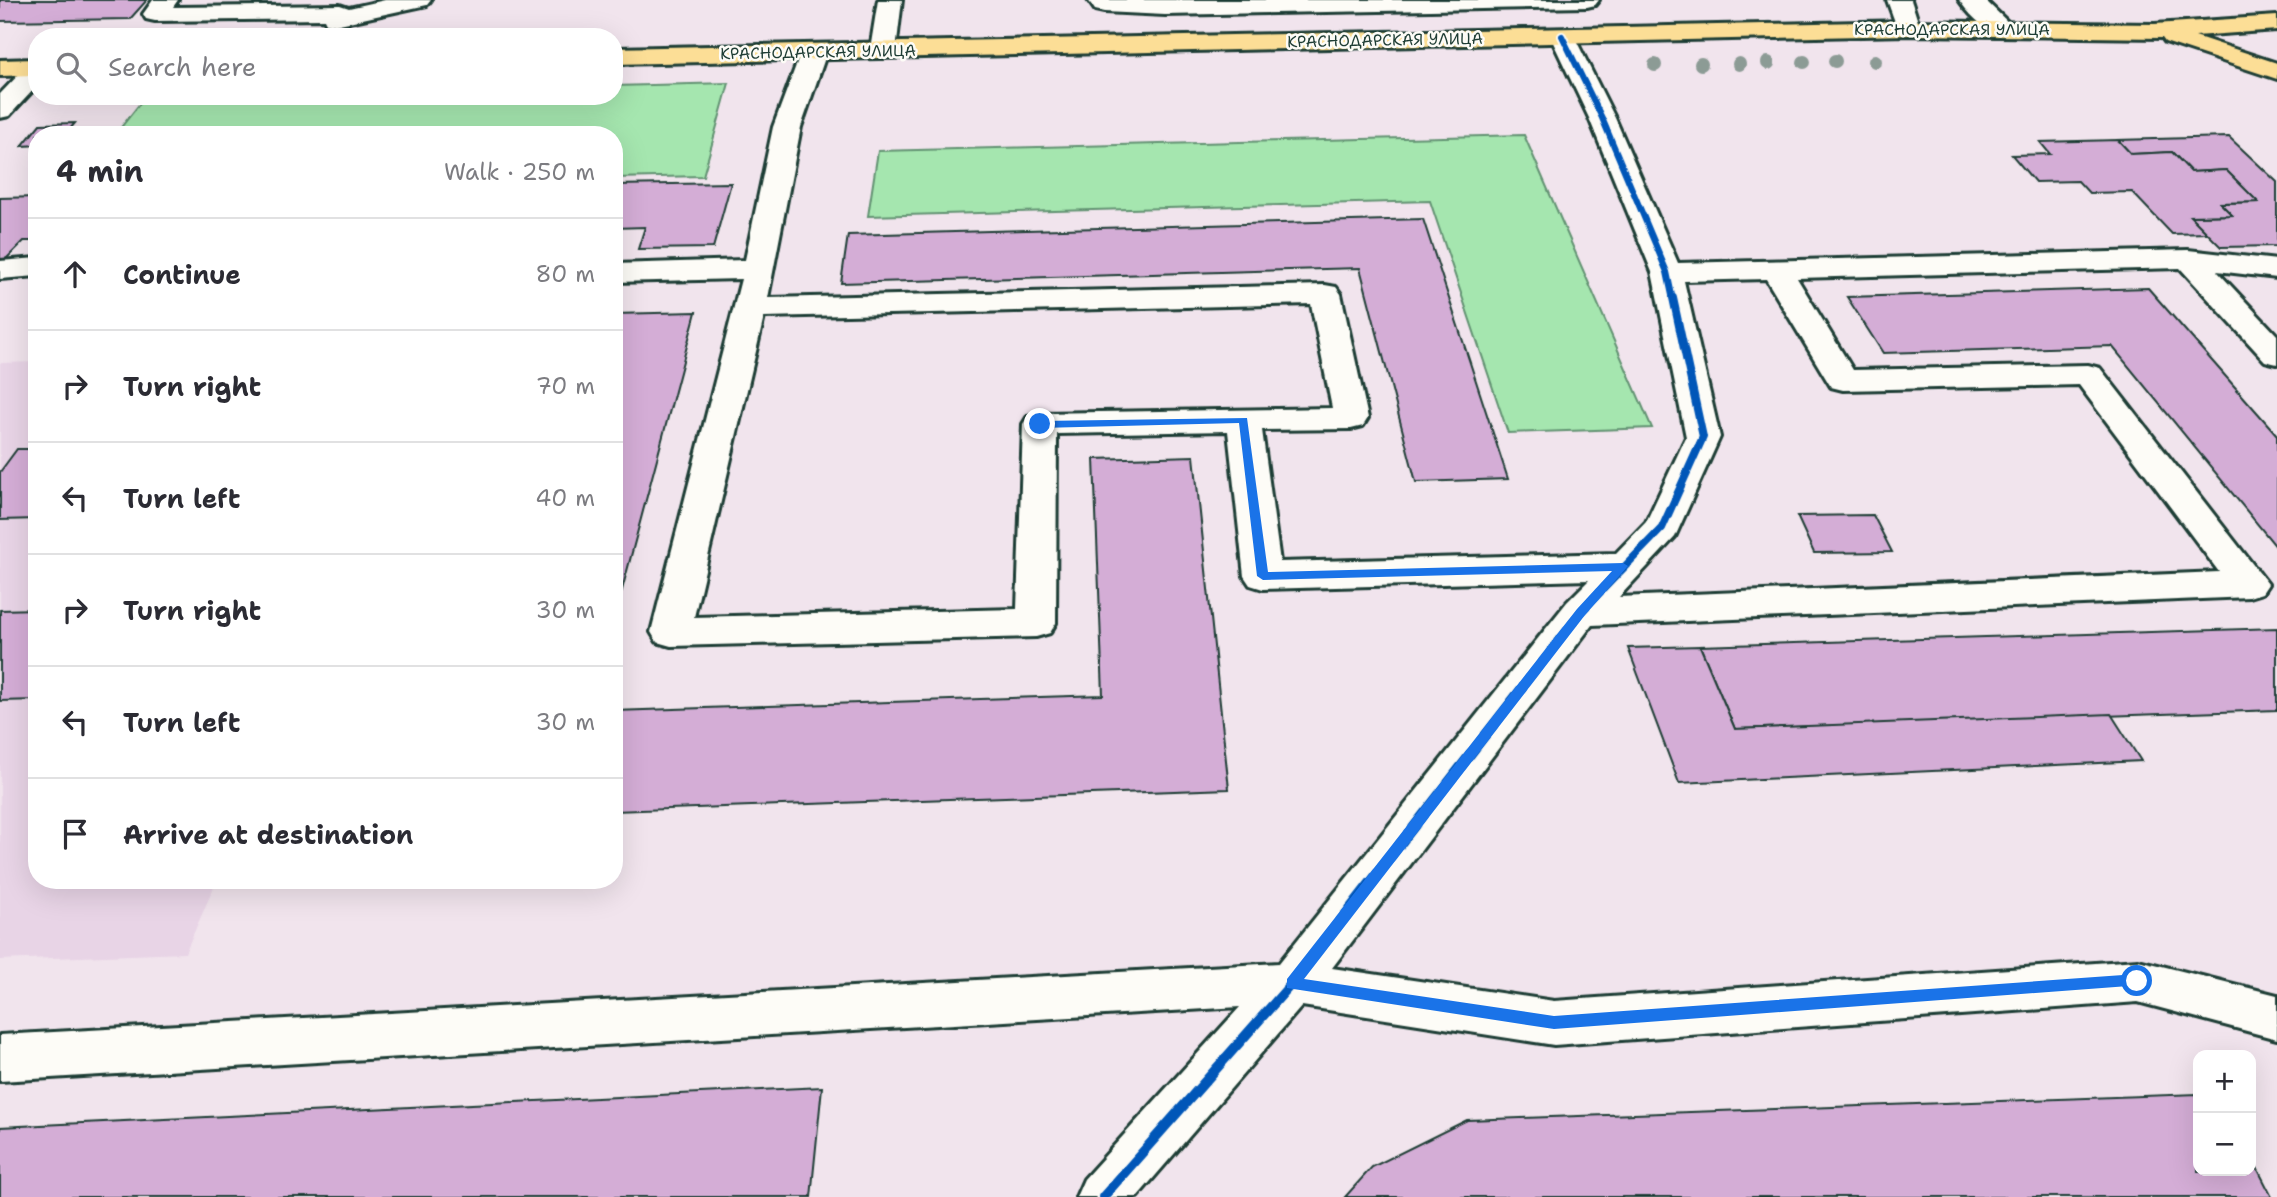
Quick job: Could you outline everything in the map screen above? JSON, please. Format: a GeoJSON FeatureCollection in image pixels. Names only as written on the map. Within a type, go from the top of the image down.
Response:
{"type":"FeatureCollection","features":[{"type":"Feature","properties":{"kind":"main road"},"geometry":{"type":"LineString","coordinates":[[2155,31],[2277,23]]}},
{"type":"Feature","properties":{"kind":"main road","name":"КРАСНОДАРСКАЯ УЛИЦА"},"geometry":{"type":"LineString","coordinates":[[623,56],[1908,28],[2155,31]]}},
{"type":"Feature","properties":{"kind":"main road"},"geometry":{"type":"LineString","coordinates":[[2155,31],[2277,44]]}},
{"type":"Feature","properties":{"kind":"main road"},"geometry":{"type":"LineString","coordinates":[[2155,31],[2277,53]]}},
{"type":"Feature","properties":{"kind":"main road"},"geometry":{"type":"LineString","coordinates":[[2155,31],[2277,71]]}},
{"type":"Feature","properties":{"kind":"main road"},"geometry":{"type":"LineString","coordinates":[[0,68],[28,69]]}},
{"type":"Feature","properties":{"kind":"street"},"geometry":{"type":"LineString","coordinates":[[166,0],[155,14],[286,6],[336,17],[419,0]]}},
{"type":"Feature","properties":{"kind":"street"},"geometry":{"type":"LineString","coordinates":[[883,50],[890,0]]}},
{"type":"Feature","properties":{"kind":"street"},"geometry":{"type":"LineString","coordinates":[[1100,0],[1104,5],[1165,8],[1587,0]]}},
{"type":"Feature","properties":{"kind":"street"},"geometry":{"type":"LineString","coordinates":[[1899,0],[1908,28]]}},
{"type":"Feature","properties":{"kind":"street"},"geometry":{"type":"LineString","coordinates":[[1971,0],[2002,28]]}},
{"type":"Feature","properties":{"kind":"street"},"geometry":{"type":"LineString","coordinates":[[1165,8],[1170,44]]}},
{"type":"Feature","properties":{"kind":"street"},"geometry":{"type":"LineString","coordinates":[[1103,1197],[1292,983],[1581,612],[1662,528],[1703,437],[1685,343],[1667,272],[1602,118],[1562,36]]}},
{"type":"Feature","properties":{"kind":"street"},"geometry":{"type":"LineString","coordinates":[[750,308],[1325,294],[1351,418],[1040,424],[1036,623],[671,632],[750,308],[787,127],[814,52]]}},
{"type":"Feature","properties":{"kind":"street"},"geometry":{"type":"LineString","coordinates":[[0,110],[28,79]]}},
{"type":"Feature","properties":{"kind":"street"},"geometry":{"type":"LineString","coordinates":[[1667,272],[2188,259],[2277,269]]}},
{"type":"Feature","properties":{"kind":"street"},"geometry":{"type":"LineString","coordinates":[[2188,259],[2277,354]]}},
{"type":"Feature","properties":{"kind":"street"},"geometry":{"type":"LineString","coordinates":[[0,270],[28,268]]}},
{"type":"Feature","properties":{"kind":"street"},"geometry":{"type":"LineString","coordinates":[[623,273],[757,268]]}},
{"type":"Feature","properties":{"kind":"street"},"geometry":{"type":"LineString","coordinates":[[1581,612],[2249,584],[2088,375],[1843,380],[1777,271]]}},
{"type":"Feature","properties":{"kind":"street"},"geometry":{"type":"LineString","coordinates":[[1244,420],[1263,576],[1623,566]]}},
{"type":"Feature","properties":{"kind":"street"},"geometry":{"type":"LineString","coordinates":[[0,1058],[1292,983],[1554,1023],[2137,981],[2277,1017]]}},
{"type":"Feature","properties":{"kind":"shaded area"},"geometry":{"type":"Polygon","coordinates":[[[28,362],[28,889],[213,889],[185,953],[0,960],[0,363],[28,362]]]}},
{"type":"Feature","properties":{"kind":"green space"},"geometry":{"type":"Polygon","coordinates":[[[729,83],[703,176],[623,178],[623,126],[122,126],[139,105],[623,105],[623,86],[729,83]]]}},
{"type":"Feature","properties":{"kind":"green space"},"geometry":{"type":"Polygon","coordinates":[[[1524,135],[1652,428],[1508,433],[1430,201],[868,216],[878,151],[1524,135]]]}},
{"type":"Feature","properties":{"kind":"building"},"geometry":{"type":"Polygon","coordinates":[[[0,0],[147,0],[130,19],[0,21],[0,0]]]}},
{"type":"Feature","properties":{"kind":"building"},"geometry":{"type":"Polygon","coordinates":[[[75,123],[72,126],[38,126],[75,123]]]}},
{"type":"Feature","properties":{"kind":"building"},"geometry":{"type":"Polygon","coordinates":[[[2229,137],[2277,182],[2277,246],[2221,247],[2190,216],[2232,215],[2220,203],[2258,202],[2226,170],[2191,172],[2172,152],[2131,154],[2118,140],[2229,137]]]}},
{"type":"Feature","properties":{"kind":"building"},"geometry":{"type":"Polygon","coordinates":[[[2118,140],[2131,154],[2172,152],[2191,172],[2226,170],[2258,202],[2220,203],[2232,215],[2190,216],[2207,233],[2172,234],[2132,192],[2089,193],[2078,181],[2035,182],[2012,155],[2050,154],[2040,142],[2118,140]]]}},
{"type":"Feature","properties":{"kind":"building"},"geometry":{"type":"Polygon","coordinates":[[[731,183],[713,248],[638,249],[645,227],[623,228],[623,185],[731,183]]]}},
{"type":"Feature","properties":{"kind":"building"},"geometry":{"type":"Polygon","coordinates":[[[28,197],[28,241],[24,241],[5,260],[0,260],[0,198],[28,197]]]}},
{"type":"Feature","properties":{"kind":"building"},"geometry":{"type":"Polygon","coordinates":[[[1423,219],[1508,479],[1416,482],[1360,268],[841,283],[848,235],[1423,219]]]}},
{"type":"Feature","properties":{"kind":"building"},"geometry":{"type":"Polygon","coordinates":[[[2148,288],[2277,435],[2277,548],[2112,346],[1883,353],[1847,297],[2148,288]]]}},
{"type":"Feature","properties":{"kind":"building"},"geometry":{"type":"Polygon","coordinates":[[[696,312],[623,586],[623,314],[696,312]]]}},
{"type":"Feature","properties":{"kind":"building"},"geometry":{"type":"Polygon","coordinates":[[[17,449],[28,449],[28,519],[0,520],[0,472],[17,449]]]}},
{"type":"Feature","properties":{"kind":"building"},"geometry":{"type":"Polygon","coordinates":[[[1194,456],[1229,789],[623,811],[623,711],[1103,695],[1094,459],[1194,456]]]}},
{"type":"Feature","properties":{"kind":"building"},"geometry":{"type":"Polygon","coordinates":[[[1873,515],[1892,552],[1814,553],[1797,516],[1873,515]]]}},
{"type":"Feature","properties":{"kind":"building"},"geometry":{"type":"Polygon","coordinates":[[[28,609],[28,700],[0,701],[0,610],[28,609]]]}},
{"type":"Feature","properties":{"kind":"building"},"geometry":{"type":"Polygon","coordinates":[[[2277,628],[2277,710],[1735,729],[1700,646],[2277,628]]]}},
{"type":"Feature","properties":{"kind":"building"},"geometry":{"type":"Polygon","coordinates":[[[1700,646],[1735,729],[2111,714],[2141,761],[1679,783],[1628,648],[1700,646]]]}},
{"type":"Feature","properties":{"kind":"building"},"geometry":{"type":"Polygon","coordinates":[[[822,1087],[811,1197],[0,1197],[0,1127],[822,1087]]]}},
{"type":"Feature","properties":{"kind":"building"},"geometry":{"type":"Polygon","coordinates":[[[2193,1094],[2193,1176],[2256,1176],[2256,1166],[2272,1197],[1345,1197],[1372,1167],[1467,1120],[2193,1094]]]}},
{"type":"Feature","properties":{"kind":"cycle path"},"geometry":{"type":"LineString","coordinates":[[1103,1197],[1292,983],[1581,612],[1662,528],[1703,437],[1667,272],[1602,118],[1562,36]]}},
{"type":"Feature","properties":{"kind":"route"},"geometry":{"type":"LineString","coordinates":[[1040,424],[1244,420],[1263,576],[1623,566],[1581,612],[1292,983],[1554,1023],[2137,981]]}}]}
